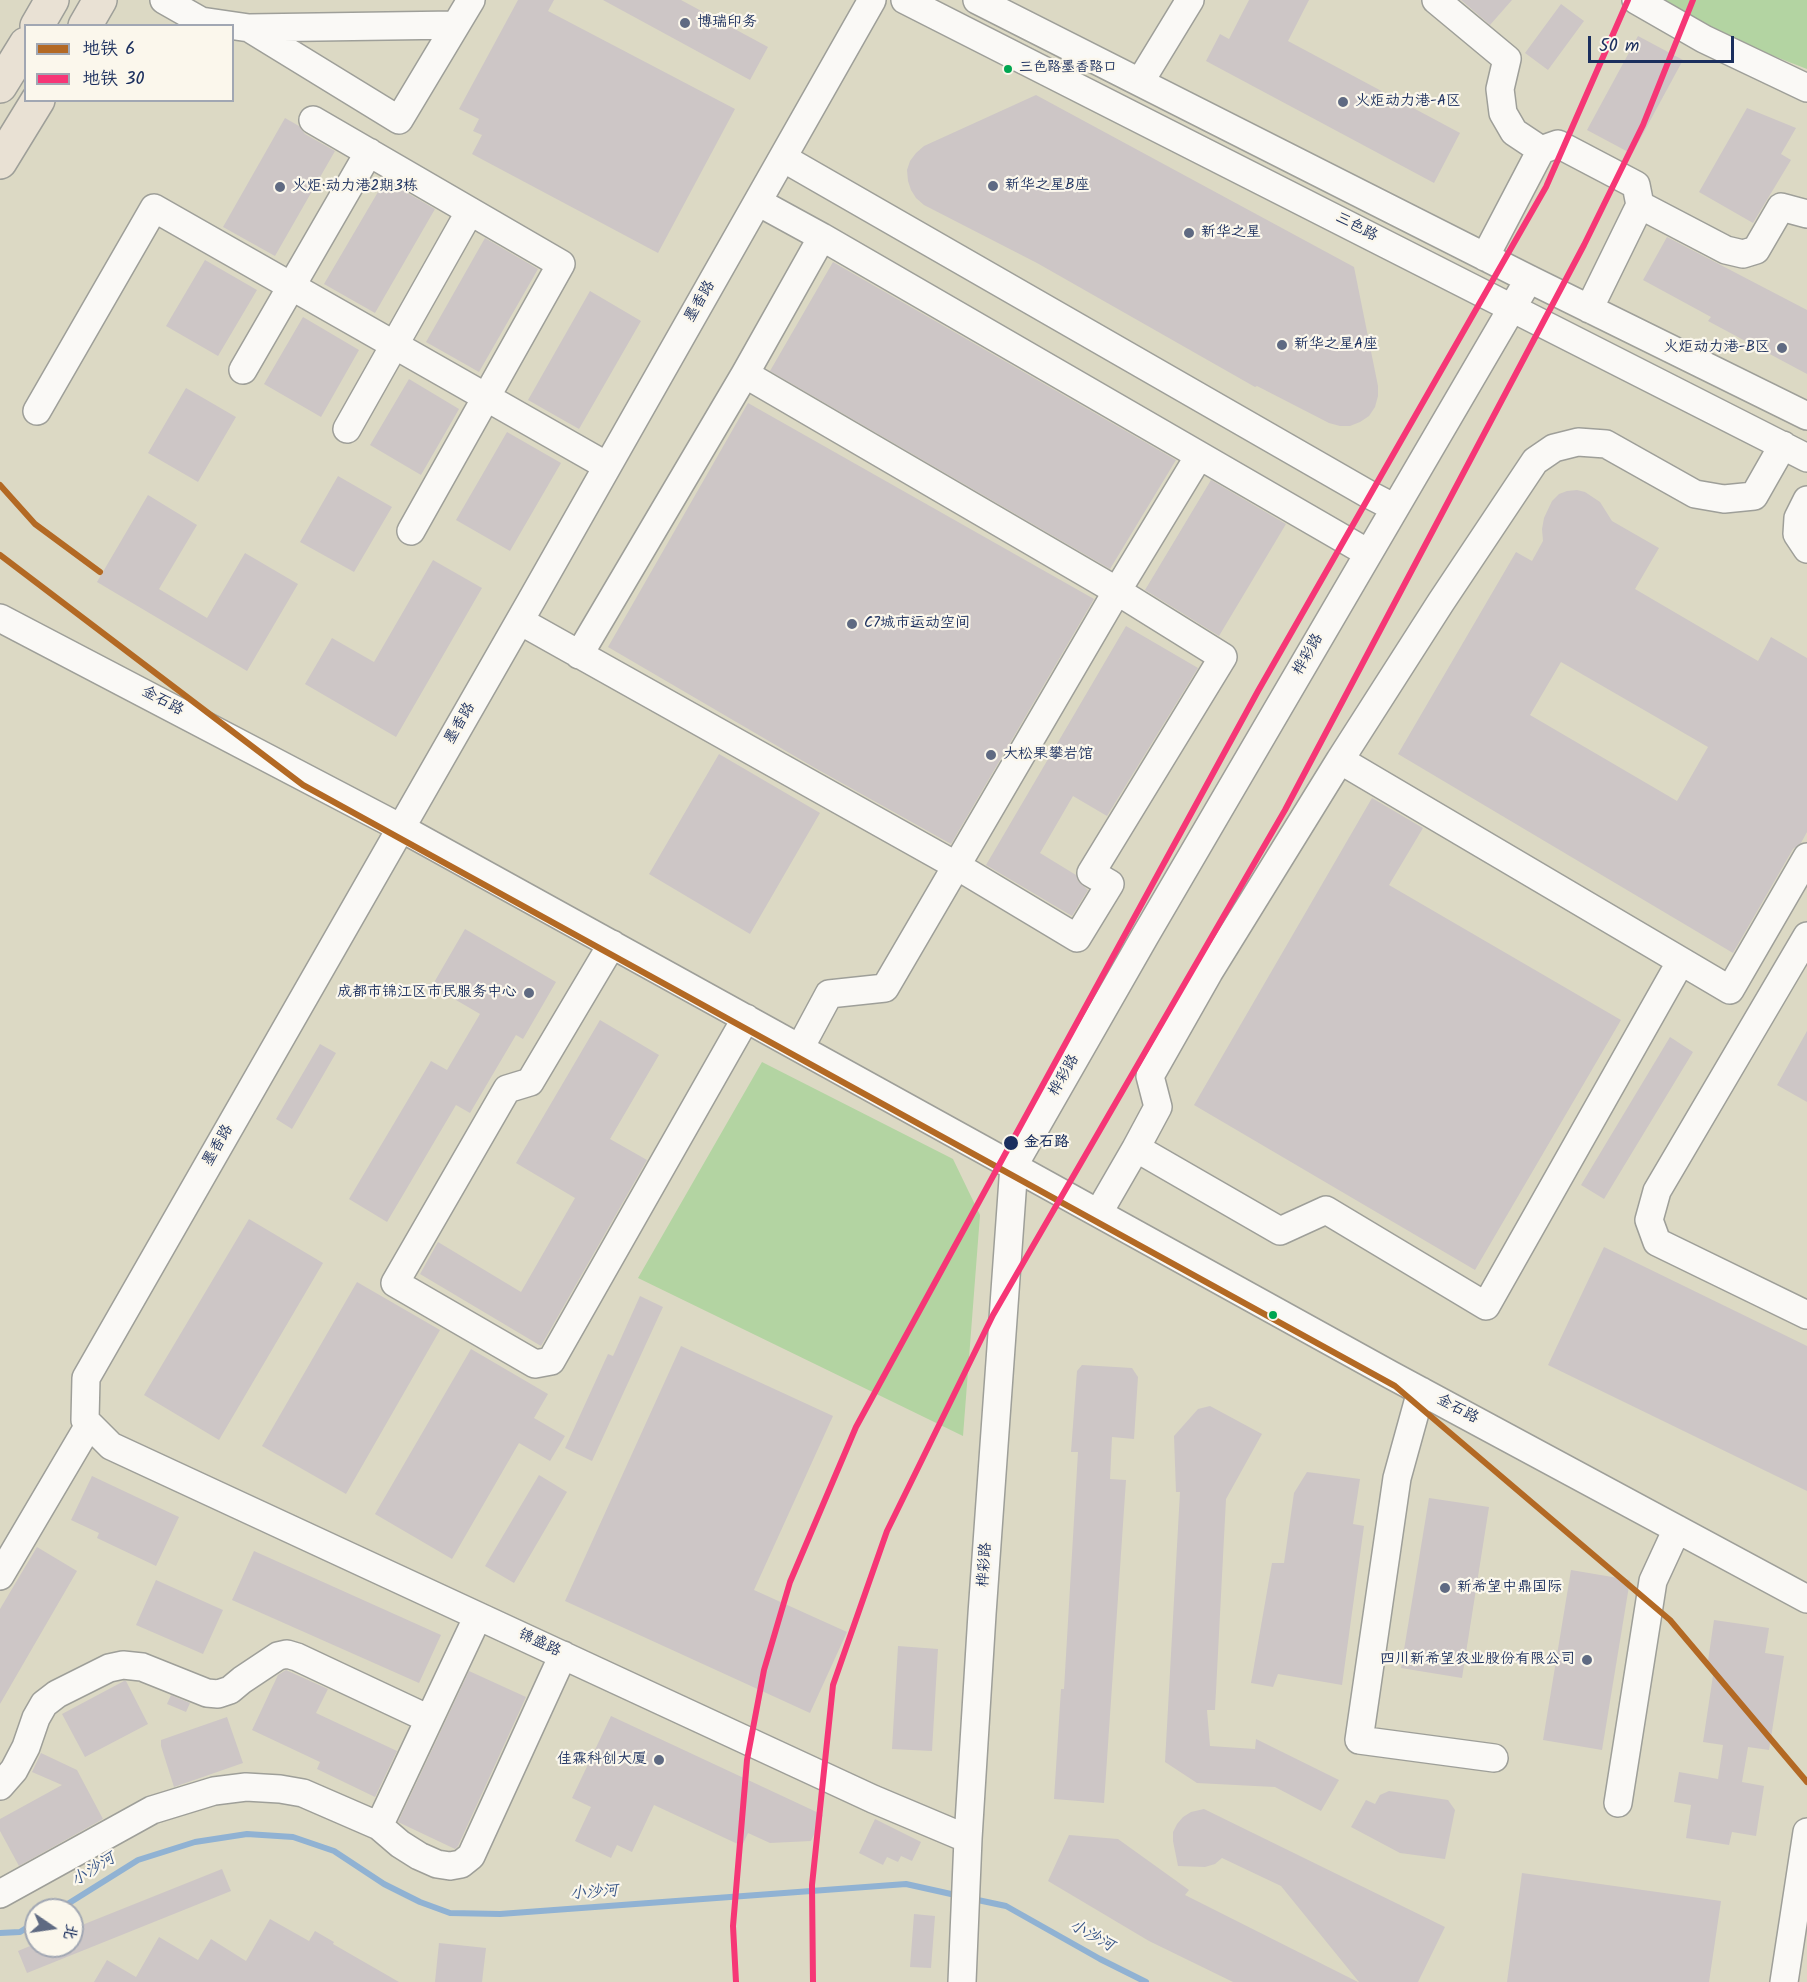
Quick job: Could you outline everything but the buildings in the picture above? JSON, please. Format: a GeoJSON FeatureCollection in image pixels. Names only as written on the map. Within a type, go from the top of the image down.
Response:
{"type":"FeatureCollection","features":[{"type":"Feature","properties":{"kind":"main road"},"geometry":{"type":"LineString","coordinates":[[37,24],[52,0]]}},
{"type":"Feature","properties":{"kind":"main road"},"geometry":{"type":"LineString","coordinates":[[86,24],[100,0]]}},
{"type":"Feature","properties":{"kind":"main road"},"geometry":{"type":"LineString","coordinates":[[0,86],[24,47]]}},
{"type":"Feature","properties":{"kind":"main road"},"geometry":{"type":"LineString","coordinates":[[0,162],[37,102]]}},
{"type":"Feature","properties":{"kind":"street"},"geometry":{"type":"LineString","coordinates":[[164,0],[201,21],[222,24]]}},
{"type":"Feature","properties":{"kind":"street"},"geometry":{"type":"LineString","coordinates":[[249,28],[399,120],[471,0]]}},
{"type":"Feature","properties":{"kind":"street","name":"墨香路"},"geometry":{"type":"LineString","coordinates":[[89,1425],[85,1420],[86,1378],[520,621],[872,0]]}},
{"type":"Feature","properties":{"kind":"street","name":"三色路"},"geometry":{"type":"LineString","coordinates":[[905,0],[1807,458]]}},
{"type":"Feature","properties":{"kind":"street"},"geometry":{"type":"LineString","coordinates":[[977,0],[1485,257],[1807,416]]}},
{"type":"Feature","properties":{"kind":"street"},"geometry":{"type":"LineString","coordinates":[[1140,82],[1190,0]]}},
{"type":"Feature","properties":{"kind":"street"},"geometry":{"type":"LineString","coordinates":[[1436,0],[1507,59],[1500,89],[1503,113],[1514,132],[1541,150]]}},
{"type":"Feature","properties":{"kind":"street"},"geometry":{"type":"LineString","coordinates":[[1636,0],[1704,39],[1807,88]]}},
{"type":"Feature","properties":{"kind":"street"},"geometry":{"type":"LineString","coordinates":[[234,26],[249,28],[456,25]]}},
{"type":"Feature","properties":{"kind":"street"},"geometry":{"type":"LineString","coordinates":[[313,120],[561,264],[411,531]]}},
{"type":"Feature","properties":{"kind":"street"},"geometry":{"type":"LineString","coordinates":[[1485,257],[1541,150],[1558,144],[1636,185],[1640,205],[1589,309]]}},
{"type":"Feature","properties":{"kind":"street"},"geometry":{"type":"LineString","coordinates":[[243,370],[369,152]]}},
{"type":"Feature","properties":{"kind":"street"},"geometry":{"type":"LineString","coordinates":[[783,158],[1395,508]]}},
{"type":"Feature","properties":{"kind":"street"},"geometry":{"type":"LineString","coordinates":[[758,202],[1368,552]]}},
{"type":"Feature","properties":{"kind":"street"},"geometry":{"type":"LineString","coordinates":[[1640,205],[1726,250],[1743,254],[1756,250],[1781,207],[1807,214]]}},
{"type":"Feature","properties":{"kind":"street"},"geometry":{"type":"LineString","coordinates":[[37,411],[154,208],[607,466]]}},
{"type":"Feature","properties":{"kind":"street"},"geometry":{"type":"LineString","coordinates":[[347,429],[470,211]]}},
{"type":"Feature","properties":{"kind":"street"},"geometry":{"type":"LineString","coordinates":[[579,655],[745,374],[822,237]]}},
{"type":"Feature","properties":{"kind":"street","name":"桦彩路"},"geometry":{"type":"LineString","coordinates":[[962,1982],[968,1839],[1014,1165],[1368,552],[1529,279]]}},
{"type":"Feature","properties":{"kind":"street"},"geometry":{"type":"LineString","coordinates":[[520,621],[957,866],[1077,938],[1110,884],[1091,873],[1223,657],[1117,591],[745,374]]}},
{"type":"Feature","properties":{"kind":"street"},"geometry":{"type":"LineString","coordinates":[[1099,1212],[1158,1107],[1150,1076],[1209,972],[1440,602],[1535,461],[1554,448],[1578,442],[1606,444],[1695,494],[1724,500],[1754,496],[1783,445]]}},
{"type":"Feature","properties":{"kind":"street"},"geometry":{"type":"LineString","coordinates":[[800,1048],[829,994],[885,988],[1117,591],[1199,456]]}},
{"type":"Feature","properties":{"kind":"street"},"geometry":{"type":"LineString","coordinates":[[1807,500],[1797,518],[1797,534],[1807,549]]}},
{"type":"Feature","properties":{"kind":"street","name":"金石路"},"geometry":{"type":"LineString","coordinates":[[0,618],[401,828],[1421,1391],[1807,1599]]}},
{"type":"Feature","properties":{"kind":"street"},"geometry":{"type":"LineString","coordinates":[[1340,760],[1730,990],[1807,857]]}},
{"type":"Feature","properties":{"kind":"street"},"geometry":{"type":"LineString","coordinates":[[1807,936],[1657,1191],[1649,1220],[1657,1242],[1807,1315]]}},
{"type":"Feature","properties":{"kind":"street"},"geometry":{"type":"LineString","coordinates":[[612,944],[531,1082],[507,1089],[395,1283],[535,1364],[551,1361],[746,1018]]}},
{"type":"Feature","properties":{"kind":"street"},"geometry":{"type":"LineString","coordinates":[[1136,1148],[1280,1231],[1326,1210],[1486,1306],[1681,961]]}},
{"type":"Feature","properties":{"kind":"street"},"geometry":{"type":"LineString","coordinates":[[1421,1391],[1397,1478],[1359,1740],[1494,1758]]}},
{"type":"Feature","properties":{"kind":"street"},"geometry":{"type":"LineString","coordinates":[[0,1576],[89,1425]]}},
{"type":"Feature","properties":{"kind":"street","name":"锦盛路"},"geometry":{"type":"LineString","coordinates":[[89,1425],[111,1446],[873,1799],[968,1839]]}},
{"type":"Feature","properties":{"kind":"street"},"geometry":{"type":"LineString","coordinates":[[1618,1803],[1653,1581],[1677,1529]]}},
{"type":"Feature","properties":{"kind":"street"},"geometry":{"type":"LineString","coordinates":[[379,1826],[478,1616]]}},
{"type":"Feature","properties":{"kind":"street"},"geometry":{"type":"LineString","coordinates":[[0,1786],[14,1770],[44,1704],[57,1694],[116,1666],[142,1668],[207,1693],[218,1694],[230,1690],[278,1656],[287,1654],[429,1719]]}},
{"type":"Feature","properties":{"kind":"street"},"geometry":{"type":"LineString","coordinates":[[0,1894],[152,1810],[214,1791],[246,1787],[303,1793],[379,1826],[409,1850],[437,1864],[450,1866],[461,1864],[471,1856],[563,1655]]}},
{"type":"Feature","properties":{"kind":"street"},"geometry":{"type":"LineString","coordinates":[[1784,1982],[1807,1832]]}},
{"type":"Feature","properties":{"kind":"green space"},"geometry":{"type":"Polygon","coordinates":[[[1658,0],[1807,0],[1807,69],[1735,41],[1658,0]]]}},
{"type":"Feature","properties":{"kind":"green space"},"geometry":{"type":"Polygon","coordinates":[[[762,1062],[953,1159],[980,1215],[963,1436],[638,1278],[762,1062]]]}},
{"type":"Feature","properties":{"kind":"waterway","name":"小沙河"},"geometry":{"type":"LineString","coordinates":[[77,1898],[138,1860],[195,1842],[247,1834],[293,1837],[334,1851],[384,1884],[420,1902],[450,1913],[500,1914],[906,1884],[960,1896]]}},
{"type":"Feature","properties":{"kind":"waterway","name":"小沙河"},"geometry":{"type":"LineString","coordinates":[[973,1899],[1006,1906],[1146,1982]]}},
{"type":"Feature","properties":{"kind":"waterway","name":"小沙河"},"geometry":{"type":"LineString","coordinates":[[0,1933],[20,1932],[24,1930]]}},
{"type":"Feature","properties":{"kind":"metro line","name":"30"},"geometry":{"type":"LineString","coordinates":[[736,1982],[733,1926],[747,1760],[764,1670],[790,1582],[856,1427],[1258,691],[1546,187],[1628,0]]}},
{"type":"Feature","properties":{"kind":"metro line","name":"30"},"geometry":{"type":"LineString","coordinates":[[813,1982],[812,1885],[833,1685],[887,1531],[993,1315],[1285,810],[1584,245],[1643,125],[1693,0]]}},
{"type":"Feature","properties":{"kind":"metro line","name":"6"},"geometry":{"type":"LineString","coordinates":[[0,485],[35,524],[100,572]]}},
{"type":"Feature","properties":{"kind":"metro line","name":"6"},"geometry":{"type":"LineString","coordinates":[[0,555],[303,785],[1395,1386],[1670,1620],[1807,1782]]}},
{"type":"Feature","properties":{"kind":"place","name":"博瑞印务"},"geometry":{"type":"Point","coordinates":[685,23]}},
{"type":"Feature","properties":{"kind":"place","name":"三色路墨香路口"},"geometry":{"type":"Point","coordinates":[1008,69]}},
{"type":"Feature","properties":{"kind":"place","name":"火炬动力港-A区"},"geometry":{"type":"Point","coordinates":[1343,102]}},
{"type":"Feature","properties":{"kind":"place","name":"新华之星B座"},"geometry":{"type":"Point","coordinates":[993,186]}},
{"type":"Feature","properties":{"kind":"place","name":"火炬·动力港2期3栋"},"geometry":{"type":"Point","coordinates":[280,187]}},
{"type":"Feature","properties":{"kind":"place","name":"新华之星"},"geometry":{"type":"Point","coordinates":[1189,233]}},
{"type":"Feature","properties":{"kind":"place","name":"新华之星A座"},"geometry":{"type":"Point","coordinates":[1282,345]}},
{"type":"Feature","properties":{"kind":"place","name":"火炬动力港-B区"},"geometry":{"type":"Point","coordinates":[1782,348]}},
{"type":"Feature","properties":{"kind":"place","name":"C7城市运动空间"},"geometry":{"type":"Point","coordinates":[852,624]}},
{"type":"Feature","properties":{"kind":"place","name":"大松果攀岩馆"},"geometry":{"type":"Point","coordinates":[991,755]}},
{"type":"Feature","properties":{"kind":"place","name":"成都市锦江区市民服务中心"},"geometry":{"type":"Point","coordinates":[529,993]}},
{"type":"Feature","properties":{"kind":"place","name":"金石路"},"geometry":{"type":"Point","coordinates":[1011,1143]}},
{"type":"Feature","properties":{"kind":"place","name":"新希望中鼎国际"},"geometry":{"type":"Point","coordinates":[1445,1588]}},
{"type":"Feature","properties":{"kind":"place","name":"四川新希望农业股份有限公司"},"geometry":{"type":"Point","coordinates":[1587,1660]}},
{"type":"Feature","properties":{"kind":"place","name":"佳霖科创大厦"},"geometry":{"type":"Point","coordinates":[659,1760]}}]}
